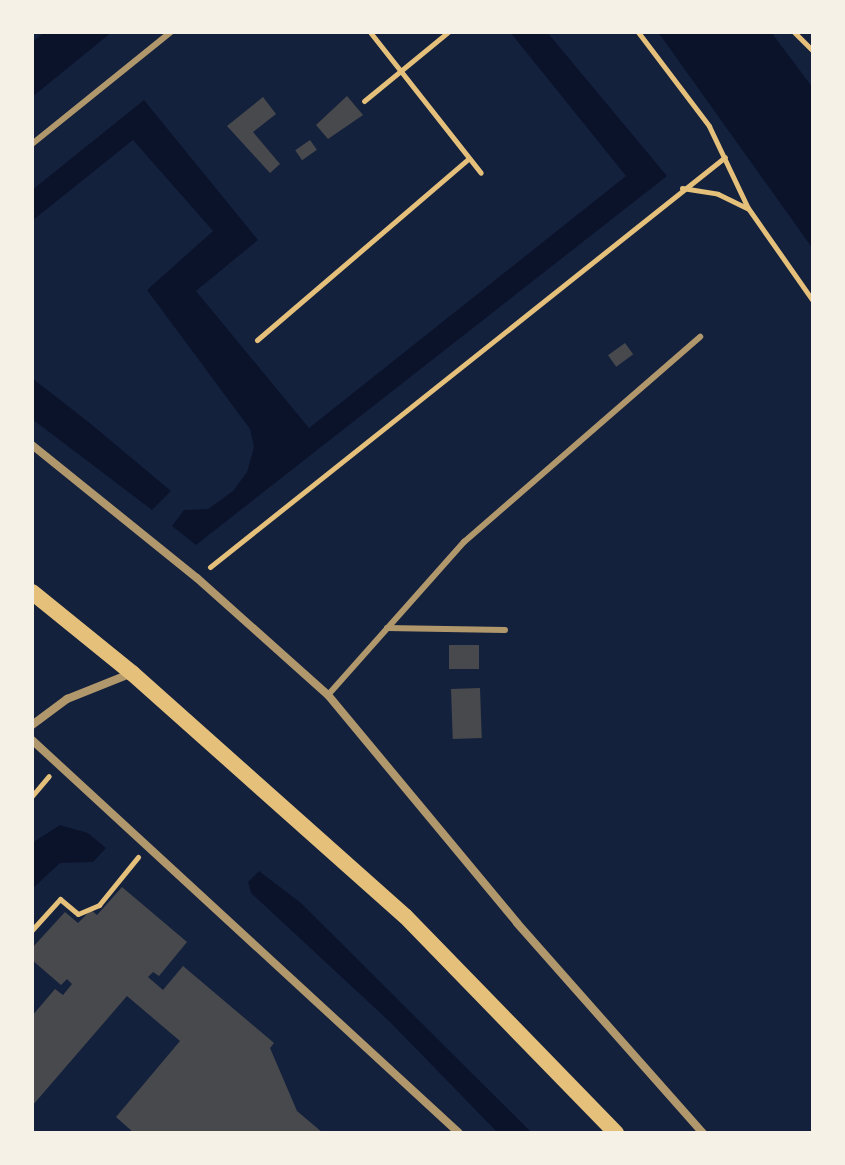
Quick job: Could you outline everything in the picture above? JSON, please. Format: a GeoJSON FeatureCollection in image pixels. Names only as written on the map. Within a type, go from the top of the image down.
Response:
{"type":"FeatureCollection","features":[{"type":"Feature","properties":{"kind":"main road"},"geometry":{"type":"LineString","coordinates":[[32,592],[132,673],[405,916],[616,1133]]}},
{"type":"Feature","properties":{"kind":"street"},"geometry":{"type":"LineString","coordinates":[[32,445],[197,578],[328,695],[517,923],[703,1133]]}},
{"type":"Feature","properties":{"kind":"street"},"geometry":{"type":"LineString","coordinates":[[32,725],[67,699],[132,673]]}},
{"type":"Feature","properties":{"kind":"street"},"geometry":{"type":"LineString","coordinates":[[32,740],[459,1133]]}},
{"type":"Feature","properties":{"kind":"lane"},"geometry":{"type":"LineString","coordinates":[[32,144],[171,32]]}},
{"type":"Feature","properties":{"kind":"lane"},"geometry":{"type":"LineString","coordinates":[[328,695],[464,542],[700,337]]}},
{"type":"Feature","properties":{"kind":"lane"},"geometry":{"type":"LineString","coordinates":[[387,628],[505,630]]}},
{"type":"Feature","properties":{"kind":"path"},"geometry":{"type":"LineString","coordinates":[[370,32],[481,173]]}},
{"type":"Feature","properties":{"kind":"path"},"geometry":{"type":"LineString","coordinates":[[364,101],[448,32]]}},
{"type":"Feature","properties":{"kind":"path"},"geometry":{"type":"LineString","coordinates":[[638,32],[709,126],[748,208],[813,301]]}},
{"type":"Feature","properties":{"kind":"path"},"geometry":{"type":"LineString","coordinates":[[794,32],[813,51]]}},
{"type":"Feature","properties":{"kind":"path"},"geometry":{"type":"LineString","coordinates":[[197,578],[682,188],[725,157]]}},
{"type":"Feature","properties":{"kind":"path"},"geometry":{"type":"LineString","coordinates":[[257,340],[469,158]]}},
{"type":"Feature","properties":{"kind":"path"},"geometry":{"type":"LineString","coordinates":[[682,188],[718,194],[748,208]]}},
{"type":"Feature","properties":{"kind":"path"},"geometry":{"type":"LineString","coordinates":[[32,796],[60,763]]}},
{"type":"Feature","properties":{"kind":"path"},"geometry":{"type":"LineString","coordinates":[[32,930],[60,899],[78,914],[99,905],[148,844]]}},
{"type":"Feature","properties":{"kind":"water"},"geometry":{"type":"Polygon","coordinates":[[[45,32],[112,32],[32,97],[32,42],[45,32]]]}},
{"type":"Feature","properties":{"kind":"water"},"geometry":{"type":"Polygon","coordinates":[[[510,32],[547,32],[667,176],[196,545],[172,526],[184,510],[208,509],[233,491],[247,472],[254,447],[250,429],[147,290],[213,231],[133,140],[32,221],[32,190],[144,100],[258,240],[196,291],[309,428],[626,176],[510,32]]]}},
{"type":"Feature","properties":{"kind":"water"},"geometry":{"type":"Polygon","coordinates":[[[658,32],[771,32],[813,88],[813,249],[658,32]]]}},
{"type":"Feature","properties":{"kind":"water"},"geometry":{"type":"Polygon","coordinates":[[[32,378],[171,491],[152,510],[32,419],[32,378]]]}},
{"type":"Feature","properties":{"kind":"water"},"geometry":{"type":"Polygon","coordinates":[[[60,825],[88,833],[106,848],[93,862],[60,863],[32,889],[32,843],[60,825]]]}},
{"type":"Feature","properties":{"kind":"water"},"geometry":{"type":"Polygon","coordinates":[[[259,871],[301,903],[532,1133],[498,1133],[390,1022],[251,893],[248,882],[259,871]]]}},
{"type":"Feature","properties":{"kind":"building"},"geometry":{"type":"Polygon","coordinates":[[[347,96],[363,115],[328,139],[316,125],[347,96]]]}},
{"type":"Feature","properties":{"kind":"building"},"geometry":{"type":"Polygon","coordinates":[[[263,97],[276,114],[253,132],[280,164],[270,173],[227,126],[263,97]]]}},
{"type":"Feature","properties":{"kind":"building"},"geometry":{"type":"Polygon","coordinates":[[[310,140],[317,150],[302,160],[295,150],[310,140]]]}},
{"type":"Feature","properties":{"kind":"building"},"geometry":{"type":"Polygon","coordinates":[[[625,343],[633,354],[616,367],[608,355],[625,343]]]}},
{"type":"Feature","properties":{"kind":"building"},"geometry":{"type":"Polygon","coordinates":[[[449,645],[479,645],[479,669],[449,669],[449,645]]]}},
{"type":"Feature","properties":{"kind":"building"},"geometry":{"type":"Polygon","coordinates":[[[480,688],[482,738],[453,739],[451,689],[480,688]]]}},
{"type":"Feature","properties":{"kind":"building"},"geometry":{"type":"Polygon","coordinates":[[[122,887],[187,942],[159,976],[153,972],[148,977],[163,990],[183,966],[274,1043],[270,1048],[297,1111],[323,1133],[134,1133],[116,1117],[180,1041],[127,996],[32,1106],[32,1016],[55,989],[63,995],[72,984],[67,979],[61,985],[32,960],[32,948],[65,912],[78,923],[91,910],[97,915],[122,887]]]}}]}
